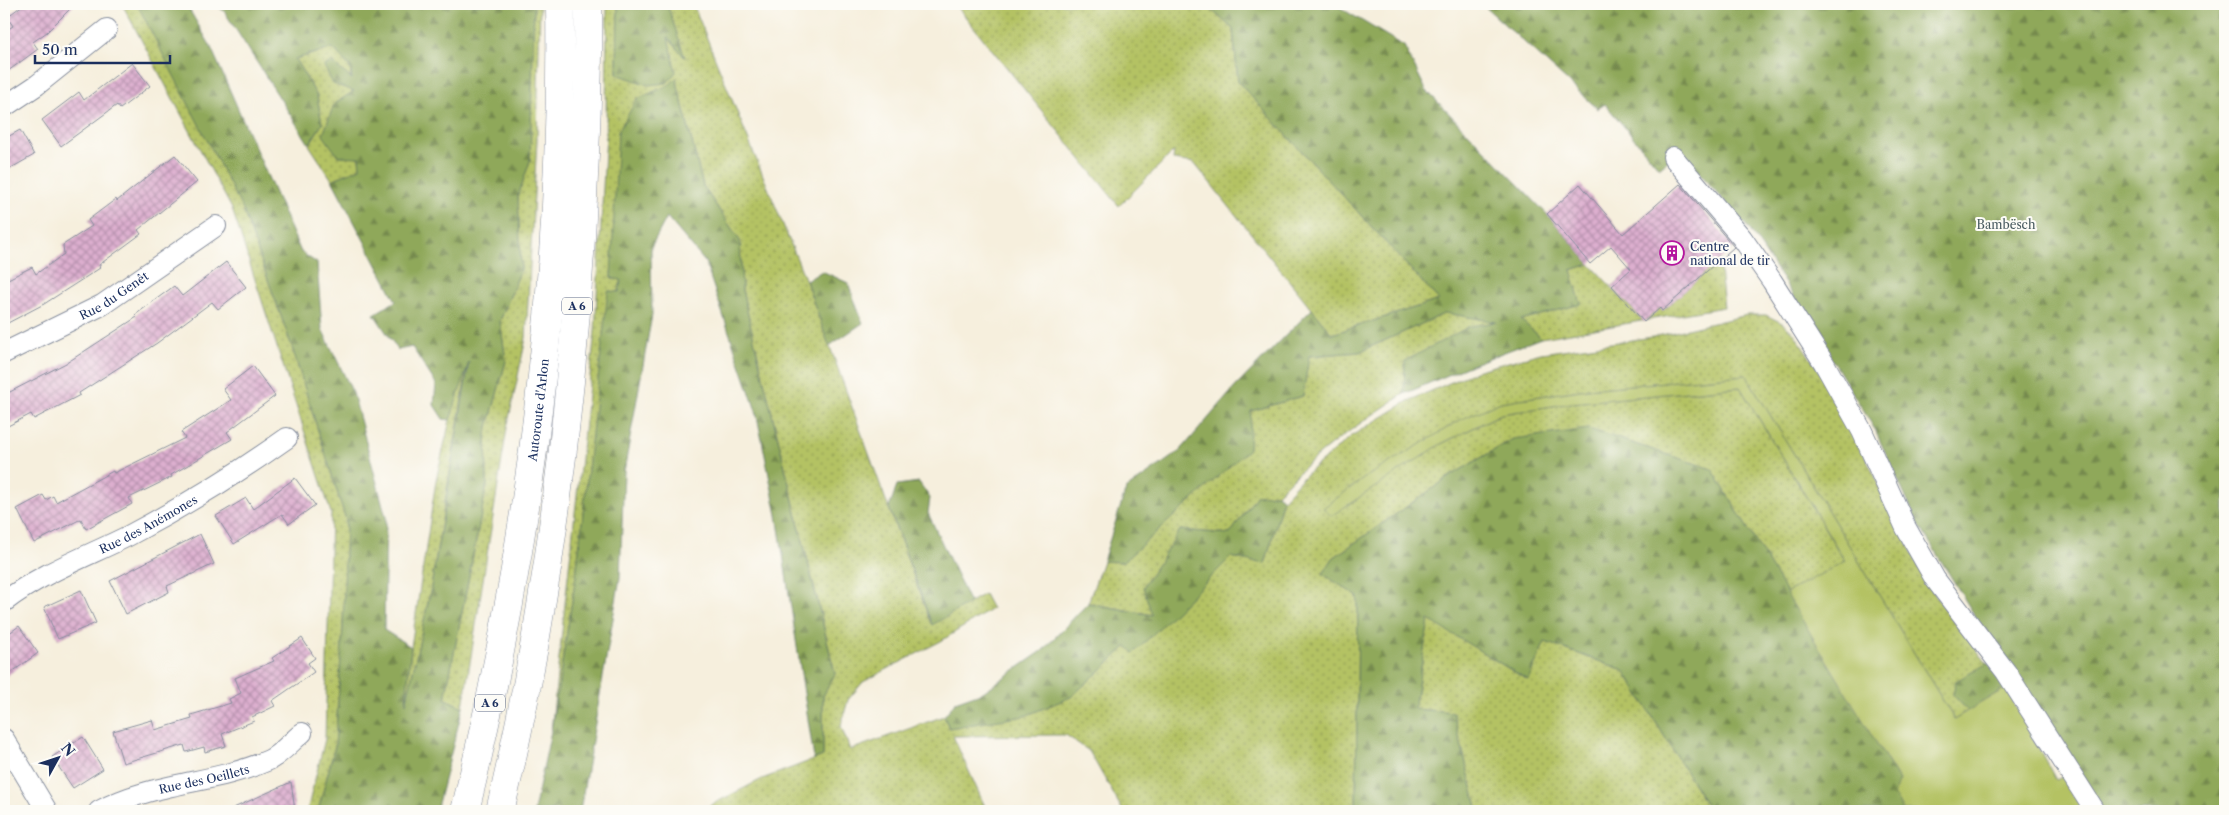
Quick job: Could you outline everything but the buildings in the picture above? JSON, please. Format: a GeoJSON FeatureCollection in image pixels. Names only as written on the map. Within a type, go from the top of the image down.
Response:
{"type":"FeatureCollection","features":[{"type":"Feature","properties":{"kind":"highway","name":"Autoroute d'Arlon"},"geometry":{"type":"LineString","coordinates":[[465,811],[482,741],[512,594],[532,466],[546,341],[557,160],[560,4]]}},
{"type":"Feature","properties":{"kind":"highway","name":"A 6"},"geometry":{"type":"LineString","coordinates":[[500,811],[516,745],[542,607],[574,340],[587,133],[588,4]]}},
{"type":"Feature","properties":{"kind":"street"},"geometry":{"type":"LineString","coordinates":[[4,107],[37,85],[107,29]]}},
{"type":"Feature","properties":{"kind":"street"},"geometry":{"type":"LineString","coordinates":[[1673,157],[1742,238],[1772,281],[1824,363],[1862,432],[1906,528],[1935,579],[2006,672],[2095,811]]}},
{"type":"Feature","properties":{"kind":"street","name":"Rue du Genêt"},"geometry":{"type":"LineString","coordinates":[[4,353],[102,305],[216,226]]}},
{"type":"Feature","properties":{"kind":"street","name":"Rue des Anémones"},"geometry":{"type":"LineString","coordinates":[[4,602],[27,584],[86,557],[175,511],[234,476],[287,438]]}},
{"type":"Feature","properties":{"kind":"street","name":"Rue des Oeillets"},"geometry":{"type":"LineString","coordinates":[[99,811],[114,803],[165,788],[213,778],[270,759],[302,733]]}},
{"type":"Feature","properties":{"kind":"street"},"geometry":{"type":"LineString","coordinates":[[4,739],[47,811]]}},
{"type":"Feature","properties":{"kind":"green space"},"geometry":{"type":"Polygon","coordinates":[[[122,4],[137,4],[142,12],[243,209],[291,344],[346,520],[343,628],[335,746],[318,811],[307,811],[325,739],[331,513],[232,209],[122,4]]]}},
{"type":"Feature","properties":{"kind":"green space"},"geometry":{"type":"Polygon","coordinates":[[[137,4],[186,4],[210,45],[301,252],[317,263],[322,329],[353,393],[386,517],[384,630],[411,647],[406,703],[430,593],[469,362],[450,420],[443,419],[434,405],[436,384],[412,347],[398,350],[374,314],[396,301],[332,180],[360,168],[359,157],[338,156],[323,135],[334,104],[354,91],[333,84],[324,66],[331,62],[352,79],[350,67],[333,48],[295,59],[317,96],[322,124],[309,144],[224,11],[214,4],[534,4],[530,161],[518,196],[521,269],[500,321],[506,361],[486,434],[487,484],[445,699],[463,707],[436,811],[318,811],[335,746],[343,628],[346,520],[291,344],[243,210],[137,4]]]}},
{"type":"Feature","properties":{"kind":"green space"},"geometry":{"type":"Polygon","coordinates":[[[534,4],[540,4],[537,140],[526,338],[507,428],[463,707],[445,699],[487,484],[486,434],[506,361],[500,321],[521,269],[518,195],[530,161],[534,4]]]}},
{"type":"Feature","properties":{"kind":"green space"},"geometry":{"type":"Polygon","coordinates":[[[607,4],[618,4],[617,74],[667,36],[684,56],[667,4],[693,4],[806,281],[931,624],[984,594],[992,609],[941,641],[863,682],[848,700],[841,726],[850,750],[944,716],[949,728],[1071,697],[1127,646],[1134,652],[1231,557],[1265,564],[1283,499],[1304,476],[1353,435],[1408,401],[1479,370],[1541,353],[1653,337],[1747,315],[1766,315],[1782,323],[1794,333],[1818,369],[1855,435],[1924,577],[1943,606],[2006,688],[1954,719],[1746,375],[1587,389],[1501,402],[1441,444],[1501,414],[1572,403],[1740,387],[1845,562],[1786,593],[1712,469],[1513,439],[1452,475],[1333,558],[1324,574],[1358,597],[1356,811],[1123,811],[1089,751],[1066,735],[953,736],[987,811],[744,811],[743,809],[739,811],[699,811],[762,779],[823,756],[823,696],[835,673],[742,290],[740,241],[703,186],[676,78],[669,85],[637,99],[611,277],[621,279],[619,292],[609,291],[576,576],[551,731],[595,331],[606,134],[607,4]]]}},
{"type":"Feature","properties":{"kind":"green space"},"geometry":{"type":"Polygon","coordinates":[[[618,4],[667,4],[685,58],[668,37],[676,72],[667,83],[648,85],[617,74],[618,4]]]}},
{"type":"Feature","properties":{"kind":"green space"},"geometry":{"type":"Polygon","coordinates":[[[955,4],[1205,4],[1233,29],[1238,82],[1439,300],[1332,334],[1194,163],[1173,160],[1174,151],[1119,206],[955,4]]]}},
{"type":"Feature","properties":{"kind":"green space"},"geometry":{"type":"Polygon","coordinates":[[[1205,4],[1334,4],[1404,46],[1426,90],[1547,214],[1590,264],[1571,270],[1581,304],[1521,320],[1541,338],[1404,394],[1405,361],[1470,326],[1496,322],[1446,313],[1359,352],[1309,356],[1303,396],[1251,411],[1249,449],[1123,562],[1103,561],[1126,489],[1180,451],[1236,386],[1312,309],[1332,334],[1439,300],[1238,82],[1233,29],[1205,4]]]}},
{"type":"Feature","properties":{"kind":"green space","name":"Bambësch"},"geometry":{"type":"Polygon","coordinates":[[[1482,4],[2225,4],[2225,811],[2095,811],[1917,522],[1874,428],[1792,294],[1750,230],[1680,151],[1659,168],[1605,104],[1598,109],[1482,4]]]}},
{"type":"Feature","properties":{"kind":"green space"},"geometry":{"type":"Polygon","coordinates":[[[334,48],[350,67],[360,168],[332,180],[309,145],[322,124],[317,96],[295,59],[334,48]]]}},
{"type":"Feature","properties":{"kind":"green space"},"geometry":{"type":"Polygon","coordinates":[[[676,78],[703,186],[740,241],[742,290],[835,674],[823,696],[823,756],[814,759],[777,515],[756,411],[705,262],[667,217],[651,247],[652,315],[624,472],[620,578],[580,811],[534,811],[551,731],[576,576],[608,291],[619,292],[621,280],[611,278],[618,132],[637,99],[669,85],[676,78]]]}},
{"type":"Feature","properties":{"kind":"green space"},"geometry":{"type":"Polygon","coordinates":[[[1719,260],[1724,307],[1646,320],[1660,308],[1662,311],[1719,260]]]}},
{"type":"Feature","properties":{"kind":"green space"},"geometry":{"type":"Polygon","coordinates":[[[1590,264],[1643,321],[1541,338],[1521,320],[1580,304],[1571,270],[1590,264]]]}},
{"type":"Feature","properties":{"kind":"green space"},"geometry":{"type":"Polygon","coordinates":[[[822,271],[848,283],[863,323],[829,346],[806,281],[822,271]]]}},
{"type":"Feature","properties":{"kind":"green space"},"geometry":{"type":"Polygon","coordinates":[[[1446,313],[1499,322],[1406,361],[1404,394],[1353,428],[1321,453],[1277,494],[1257,495],[1230,534],[1180,530],[1153,615],[1088,603],[1103,561],[1123,562],[1251,411],[1303,396],[1308,356],[1359,352],[1446,313]]]}},
{"type":"Feature","properties":{"kind":"green space"},"geometry":{"type":"Polygon","coordinates":[[[469,356],[430,593],[405,709],[411,647],[436,480],[450,420],[469,356]]]}},
{"type":"Feature","properties":{"kind":"green space"},"geometry":{"type":"Polygon","coordinates":[[[1746,375],[1954,719],[2006,688],[2056,780],[2070,773],[2095,811],[1903,811],[1894,794],[1899,780],[1786,593],[1845,561],[1740,387],[1572,403],[1501,414],[1441,444],[1331,516],[1323,508],[1366,477],[1462,419],[1501,402],[1587,389],[1746,375]]]}},
{"type":"Feature","properties":{"kind":"green space"},"geometry":{"type":"Polygon","coordinates":[[[1589,429],[1712,469],[1899,780],[1894,794],[1903,811],[1710,811],[1624,670],[1545,642],[1528,680],[1429,620],[1414,709],[1453,712],[1478,811],[1356,811],[1358,597],[1323,574],[1333,558],[1452,475],[1513,439],[1589,429]]]}},
{"type":"Feature","properties":{"kind":"green space"},"geometry":{"type":"Polygon","coordinates":[[[919,482],[930,498],[928,513],[970,603],[932,625],[889,508],[897,485],[919,482]]]}},
{"type":"Feature","properties":{"kind":"green space"},"geometry":{"type":"Polygon","coordinates":[[[1277,494],[1283,499],[1265,564],[1231,557],[1134,653],[1127,646],[1071,697],[1025,716],[949,728],[944,716],[955,702],[983,692],[1042,651],[1088,603],[1152,615],[1143,587],[1180,530],[1230,534],[1257,495],[1277,494]]]}},
{"type":"Feature","properties":{"kind":"green space"},"geometry":{"type":"Polygon","coordinates":[[[1429,619],[1527,680],[1545,642],[1624,670],[1710,811],[1478,811],[1453,712],[1414,709],[1429,619]]]}},
{"type":"Feature","properties":{"kind":"green space"},"geometry":{"type":"Polygon","coordinates":[[[1988,663],[2006,688],[1969,712],[1953,695],[1956,681],[1988,663]]]}},
{"type":"Feature","properties":{"kind":"place","name":"Centre national de tir"},"geometry":{"type":"Point","coordinates":[1672,253]}}]}
